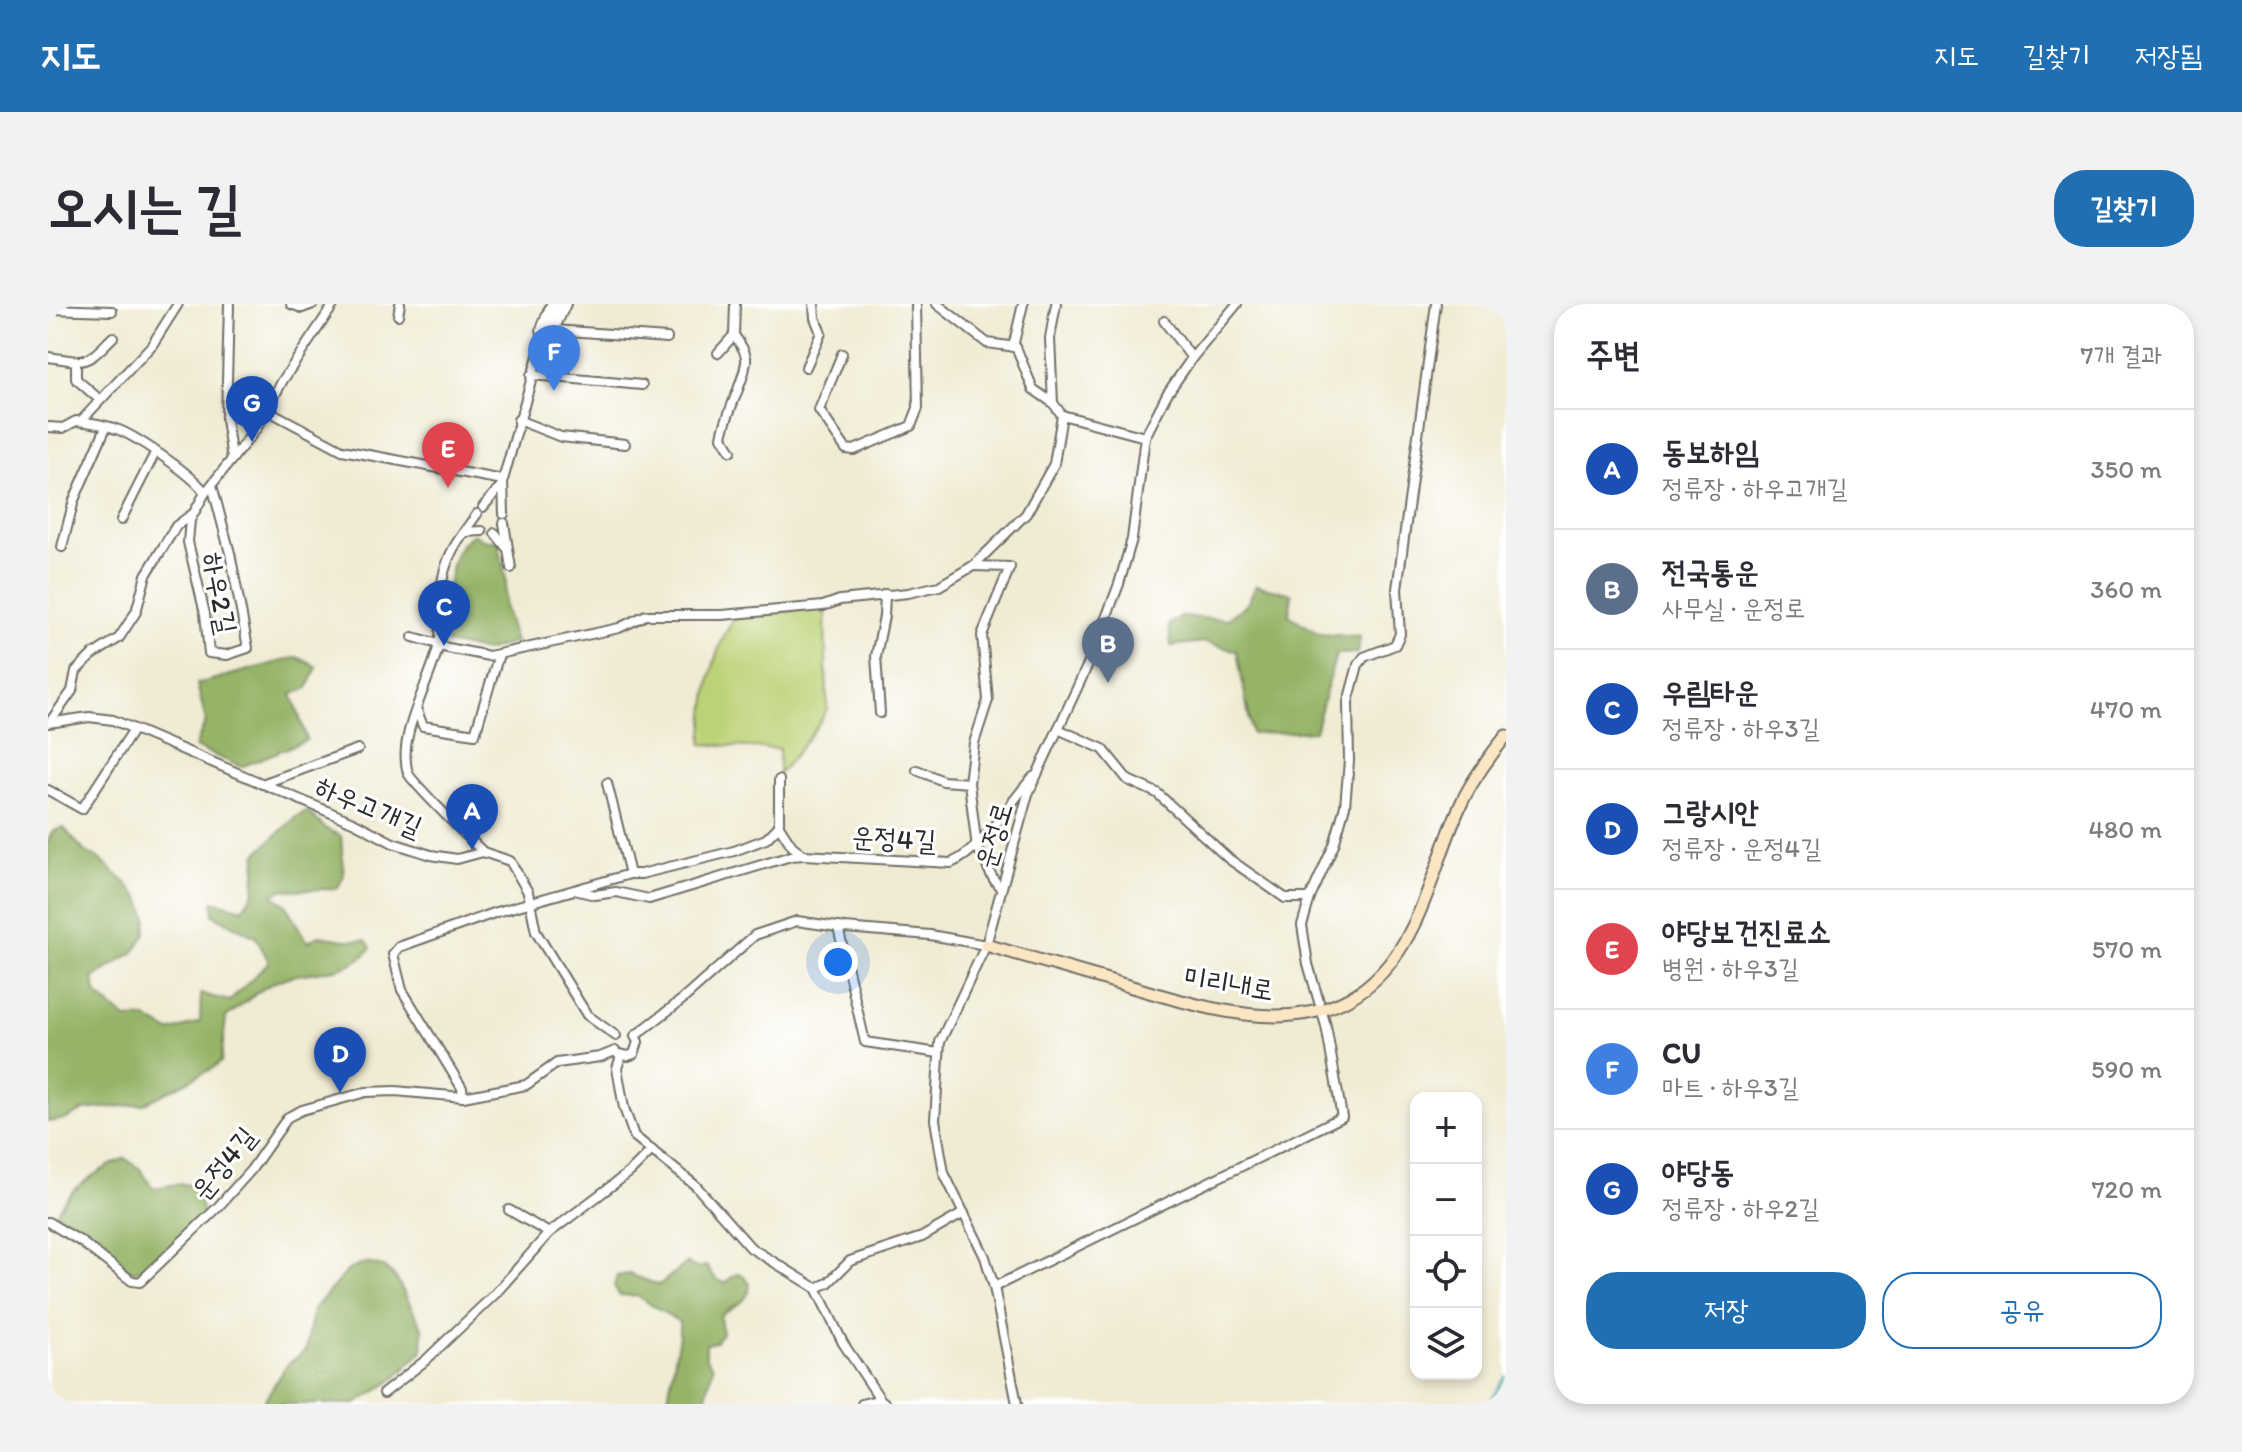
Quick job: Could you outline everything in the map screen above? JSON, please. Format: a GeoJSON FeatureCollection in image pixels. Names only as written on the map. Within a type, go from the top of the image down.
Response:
{"type":"FeatureCollection","features":[{"type":"Feature","properties":{"kind":"street"},"geometry":{"type":"LineString","coordinates":[[81,421],[152,345],[178,304]]}},
{"type":"Feature","properties":{"kind":"street"},"geometry":{"type":"LineString","coordinates":[[229,304],[226,419],[232,459]]}},
{"type":"Feature","properties":{"kind":"street"},"geometry":{"type":"LineString","coordinates":[[291,304],[302,308],[313,304]]}},
{"type":"Feature","properties":{"kind":"street","name":"하우2길"},"geometry":{"type":"LineString","coordinates":[[212,485],[230,553],[248,648],[227,655],[209,653],[205,614],[188,542],[190,520],[205,493],[256,429],[334,304]]}},
{"type":"Feature","properties":{"kind":"street"},"geometry":{"type":"LineString","coordinates":[[398,315],[400,304]]}},
{"type":"Feature","properties":{"kind":"street"},"geometry":{"type":"LineString","coordinates":[[543,338],[541,329],[551,304]]}},
{"type":"Feature","properties":{"kind":"street"},"geometry":{"type":"LineString","coordinates":[[511,568],[502,483],[531,375],[543,338],[559,304]]}},
{"type":"Feature","properties":{"kind":"street"},"geometry":{"type":"LineString","coordinates":[[543,338],[554,330],[566,304]]}},
{"type":"Feature","properties":{"kind":"street"},"geometry":{"type":"LineString","coordinates":[[731,451],[722,437],[723,423],[746,362],[744,349],[734,335],[735,304]]}},
{"type":"Feature","properties":{"kind":"street"},"geometry":{"type":"LineString","coordinates":[[806,367],[821,333],[814,304]]}},
{"type":"Feature","properties":{"kind":"street"},"geometry":{"type":"LineString","coordinates":[[842,354],[819,410],[846,449],[854,450],[911,426],[918,408],[916,304]]}},
{"type":"Feature","properties":{"kind":"street"},"geometry":{"type":"LineString","coordinates":[[937,304],[987,343],[1016,347],[1033,389],[1053,403],[1062,415],[1145,437]]}},
{"type":"Feature","properties":{"kind":"street"},"geometry":{"type":"LineString","coordinates":[[1013,347],[1023,304]]}},
{"type":"Feature","properties":{"kind":"street"},"geometry":{"type":"LineString","coordinates":[[1053,403],[1050,338],[1056,304]]}},
{"type":"Feature","properties":{"kind":"street","name":"운정로"},"geometry":{"type":"LineString","coordinates":[[1017,1404],[994,1287],[985,1257],[944,1173],[935,1120],[940,1042],[986,945],[1028,794],[1090,660],[1119,584],[1132,539],[1145,437],[1167,394],[1237,304]]}},
{"type":"Feature","properties":{"kind":"street"},"geometry":{"type":"LineString","coordinates":[[994,1287],[1342,1117],[1322,1010],[1303,936],[1304,914],[1334,845],[1345,806],[1349,761],[1348,702],[1358,665],[1364,657],[1395,645],[1400,634],[1397,589],[1436,304]]}},
{"type":"Feature","properties":{"kind":"street"},"geometry":{"type":"LineString","coordinates":[[48,309],[112,311]]}},
{"type":"Feature","properties":{"kind":"street"},"geometry":{"type":"LineString","coordinates":[[1164,321],[1192,358]]}},
{"type":"Feature","properties":{"kind":"street"},"geometry":{"type":"LineString","coordinates":[[554,330],[667,338]]}},
{"type":"Feature","properties":{"kind":"street"},"geometry":{"type":"LineString","coordinates":[[718,353],[734,335]]}},
{"type":"Feature","properties":{"kind":"street"},"geometry":{"type":"LineString","coordinates":[[48,357],[83,361],[113,337]]}},
{"type":"Feature","properties":{"kind":"street"},"geometry":{"type":"LineString","coordinates":[[76,361],[76,379],[100,400]]}},
{"type":"Feature","properties":{"kind":"street"},"geometry":{"type":"LineString","coordinates":[[531,375],[642,385]]}},
{"type":"Feature","properties":{"kind":"street"},"geometry":{"type":"LineString","coordinates":[[267,410],[342,450],[502,483]]}},
{"type":"Feature","properties":{"kind":"street"},"geometry":{"type":"LineString","coordinates":[[413,637],[438,646],[489,656],[619,628],[646,615],[722,615],[823,606],[840,600],[939,586],[973,566],[1026,514],[1054,464],[1062,415]]}},
{"type":"Feature","properties":{"kind":"street"},"geometry":{"type":"LineString","coordinates":[[518,420],[561,437],[625,444]]}},
{"type":"Feature","properties":{"kind":"street"},"geometry":{"type":"LineString","coordinates":[[48,427],[63,428],[81,421],[121,430],[201,485],[205,493]]}},
{"type":"Feature","properties":{"kind":"street"},"geometry":{"type":"LineString","coordinates":[[62,547],[74,500],[106,427]]}},
{"type":"Feature","properties":{"kind":"street"},"geometry":{"type":"LineString","coordinates":[[121,520],[155,453]]}},
{"type":"Feature","properties":{"kind":"street"},"geometry":{"type":"LineString","coordinates":[[502,483],[450,553],[441,584],[442,620],[438,646],[405,747],[409,775],[483,852],[510,861],[528,892],[536,932],[587,1015],[616,1036]]}},
{"type":"Feature","properties":{"kind":"street"},"geometry":{"type":"LineString","coordinates":[[49,723],[72,691],[76,671],[91,656],[119,638],[136,612],[146,575],[176,526],[195,512]]}},
{"type":"Feature","properties":{"kind":"street"},"geometry":{"type":"LineString","coordinates":[[465,532],[482,531]]}},
{"type":"Feature","properties":{"kind":"street"},"geometry":{"type":"LineString","coordinates":[[495,533],[507,548]]}},
{"type":"Feature","properties":{"kind":"street","name":"운정4길"},"geometry":{"type":"LineString","coordinates":[[973,566],[1010,567],[982,635],[988,700],[974,743],[969,783],[977,848],[992,879],[1000,887]]}},
{"type":"Feature","properties":{"kind":"street"},"geometry":{"type":"LineString","coordinates":[[880,713],[876,656],[885,595]]}},
{"type":"Feature","properties":{"kind":"street"},"geometry":{"type":"LineString","coordinates":[[417,710],[423,726],[475,734],[499,654]]}},
{"type":"Feature","properties":{"kind":"street","name":"하우고개길"},"geometry":{"type":"LineString","coordinates":[[49,723],[101,717],[355,823],[393,843],[431,855],[457,859],[483,852]]}},
{"type":"Feature","properties":{"kind":"street"},"geometry":{"type":"LineString","coordinates":[[48,790],[82,809],[134,729]]}},
{"type":"Feature","properties":{"kind":"street"},"geometry":{"type":"LineString","coordinates":[[1058,729],[1103,749],[1128,780],[1157,793],[1229,859],[1285,898],[1310,898]]}},
{"type":"Feature","properties":{"kind":"street","name":"미리내로"},"geometry":{"type":"LineString","coordinates":[[986,945],[1190,1004],[1232,1013],[1277,1017],[1302,1016],[1322,1010],[1354,995],[1383,973],[1402,949],[1426,900],[1463,800],[1506,736]]}},
{"type":"Feature","properties":{"kind":"street"},"geometry":{"type":"LineString","coordinates":[[261,784],[358,749]]}},
{"type":"Feature","properties":{"kind":"street"},"geometry":{"type":"LineString","coordinates":[[917,770],[943,781],[969,783]]}},
{"type":"Feature","properties":{"kind":"street","name":"운정4길"},"geometry":{"type":"LineString","coordinates":[[574,889],[595,895],[616,892],[649,899],[791,856],[804,855],[951,863],[977,848],[1012,800],[1038,772]]}},
{"type":"Feature","properties":{"kind":"street"},"geometry":{"type":"LineString","coordinates":[[779,780],[779,826],[792,846],[804,855]]}},
{"type":"Feature","properties":{"kind":"street"},"geometry":{"type":"LineString","coordinates":[[607,783],[630,874]]}},
{"type":"Feature","properties":{"kind":"street","name":"운정4길"},"geometry":{"type":"LineString","coordinates":[[463,1097],[462,1088],[402,990],[393,954],[399,947],[574,889],[734,851],[766,839],[779,826]]}},
{"type":"Feature","properties":{"kind":"street"},"geometry":{"type":"LineString","coordinates":[[635,1036],[683,999],[755,935],[797,921],[930,935],[986,945]]}},
{"type":"Feature","properties":{"kind":"street"},"geometry":{"type":"LineString","coordinates":[[838,927],[865,1042],[939,1053]]}},
{"type":"Feature","properties":{"kind":"street"},"geometry":{"type":"LineString","coordinates":[[635,1036],[628,1032],[616,1036],[613,1041],[618,1054],[617,1068],[624,1108],[634,1136],[696,1186],[751,1248],[816,1288],[843,1343],[883,1401],[862,1404]]}},
{"type":"Feature","properties":{"kind":"street"},"geometry":{"type":"LineString","coordinates":[[618,1054],[634,1054],[637,1048],[635,1036]]}},
{"type":"Feature","properties":{"kind":"street","name":"운정4길"},"geometry":{"type":"LineString","coordinates":[[48,1222],[80,1241],[132,1281],[140,1282],[242,1180],[288,1117],[302,1110],[366,1092],[395,1091],[463,1097],[526,1085],[557,1063],[618,1054]]}},
{"type":"Feature","properties":{"kind":"street"},"geometry":{"type":"LineString","coordinates":[[384,1393],[426,1360],[495,1294],[549,1233],[631,1171],[652,1150]]}},
{"type":"Feature","properties":{"kind":"street"},"geometry":{"type":"LineString","coordinates":[[509,1210],[549,1233]]}},
{"type":"Feature","properties":{"kind":"street"},"geometry":{"type":"LineString","coordinates":[[816,1288],[828,1283],[850,1261],[922,1237],[964,1213]]}},
{"type":"Feature","properties":{"kind":"green space"},"geometry":{"type":"Polygon","coordinates":[[[475,534],[485,541],[498,541],[506,579],[504,606],[515,642],[486,651],[446,643],[447,599],[452,566],[457,552],[475,534]]]}},
{"type":"Feature","properties":{"kind":"green space"},"geometry":{"type":"Polygon","coordinates":[[[1256,585],[1292,594],[1289,615],[1319,634],[1360,637],[1358,653],[1336,654],[1315,731],[1252,734],[1237,651],[1204,642],[1171,646],[1169,624],[1181,617],[1227,619],[1247,604],[1256,585]]]}},
{"type":"Feature","properties":{"kind":"green space"},"geometry":{"type":"Polygon","coordinates":[[[825,609],[827,709],[779,774],[779,749],[702,744],[714,664],[733,620],[747,614],[825,609]]]}},
{"type":"Feature","properties":{"kind":"green space"},"geometry":{"type":"Polygon","coordinates":[[[297,657],[317,667],[308,688],[292,694],[307,740],[241,767],[195,747],[206,721],[197,684],[297,657]]]}},
{"type":"Feature","properties":{"kind":"green space"},"geometry":{"type":"Polygon","coordinates":[[[307,811],[326,829],[341,836],[344,876],[337,889],[281,890],[273,896],[285,904],[307,942],[319,936],[366,940],[371,948],[351,964],[288,977],[256,993],[226,1017],[221,1062],[213,1068],[144,1104],[84,1110],[66,1119],[48,1122],[48,841],[52,832],[63,827],[84,851],[98,858],[126,883],[140,898],[147,918],[145,935],[134,952],[93,978],[97,995],[126,1019],[145,1018],[170,1032],[200,1022],[201,994],[230,1001],[269,962],[256,937],[213,915],[213,901],[243,909],[254,891],[259,851],[296,817],[307,811]]]}},
{"type":"Feature","properties":{"kind":"green space"},"geometry":{"type":"Polygon","coordinates":[[[125,1158],[141,1170],[153,1188],[183,1184],[194,1188],[203,1217],[143,1269],[132,1272],[93,1240],[61,1224],[55,1216],[76,1189],[125,1158]]]}},
{"type":"Feature","properties":{"kind":"green space"},"geometry":{"type":"Polygon","coordinates":[[[366,1263],[383,1267],[396,1278],[423,1329],[422,1351],[394,1379],[356,1404],[262,1404],[286,1366],[306,1350],[313,1310],[348,1270],[366,1263]]]}},
{"type":"Feature","properties":{"kind":"green space"},"geometry":{"type":"Polygon","coordinates":[[[687,1263],[696,1268],[706,1266],[717,1280],[725,1283],[736,1274],[742,1275],[750,1284],[743,1300],[720,1316],[722,1333],[715,1342],[706,1344],[706,1358],[713,1367],[704,1404],[667,1404],[679,1322],[637,1296],[619,1295],[614,1286],[617,1276],[629,1274],[659,1285],[687,1263]]]}},
{"type":"Feature","properties":{"kind":"waterway"},"geometry":{"type":"LineString","coordinates":[[1488,1404],[1506,1376]]}},
{"type":"Feature","properties":{"kind":"place","name":"CU"},"geometry":{"type":"Point","coordinates":[554,391]}},
{"type":"Feature","properties":{"kind":"place","name":"야당동"},"geometry":{"type":"Point","coordinates":[252,442]}},
{"type":"Feature","properties":{"kind":"place","name":"야당보건진료소"},"geometry":{"type":"Point","coordinates":[448,488]}},
{"type":"Feature","properties":{"kind":"place","name":"우림타운"},"geometry":{"type":"Point","coordinates":[444,646]}},
{"type":"Feature","properties":{"kind":"place","name":"전국통운"},"geometry":{"type":"Point","coordinates":[1108,683]}},
{"type":"Feature","properties":{"kind":"place","name":"동보하임"},"geometry":{"type":"Point","coordinates":[472,850]}},
{"type":"Feature","properties":{"kind":"place","name":"그랑시안"},"geometry":{"type":"Point","coordinates":[340,1093]}}]}
